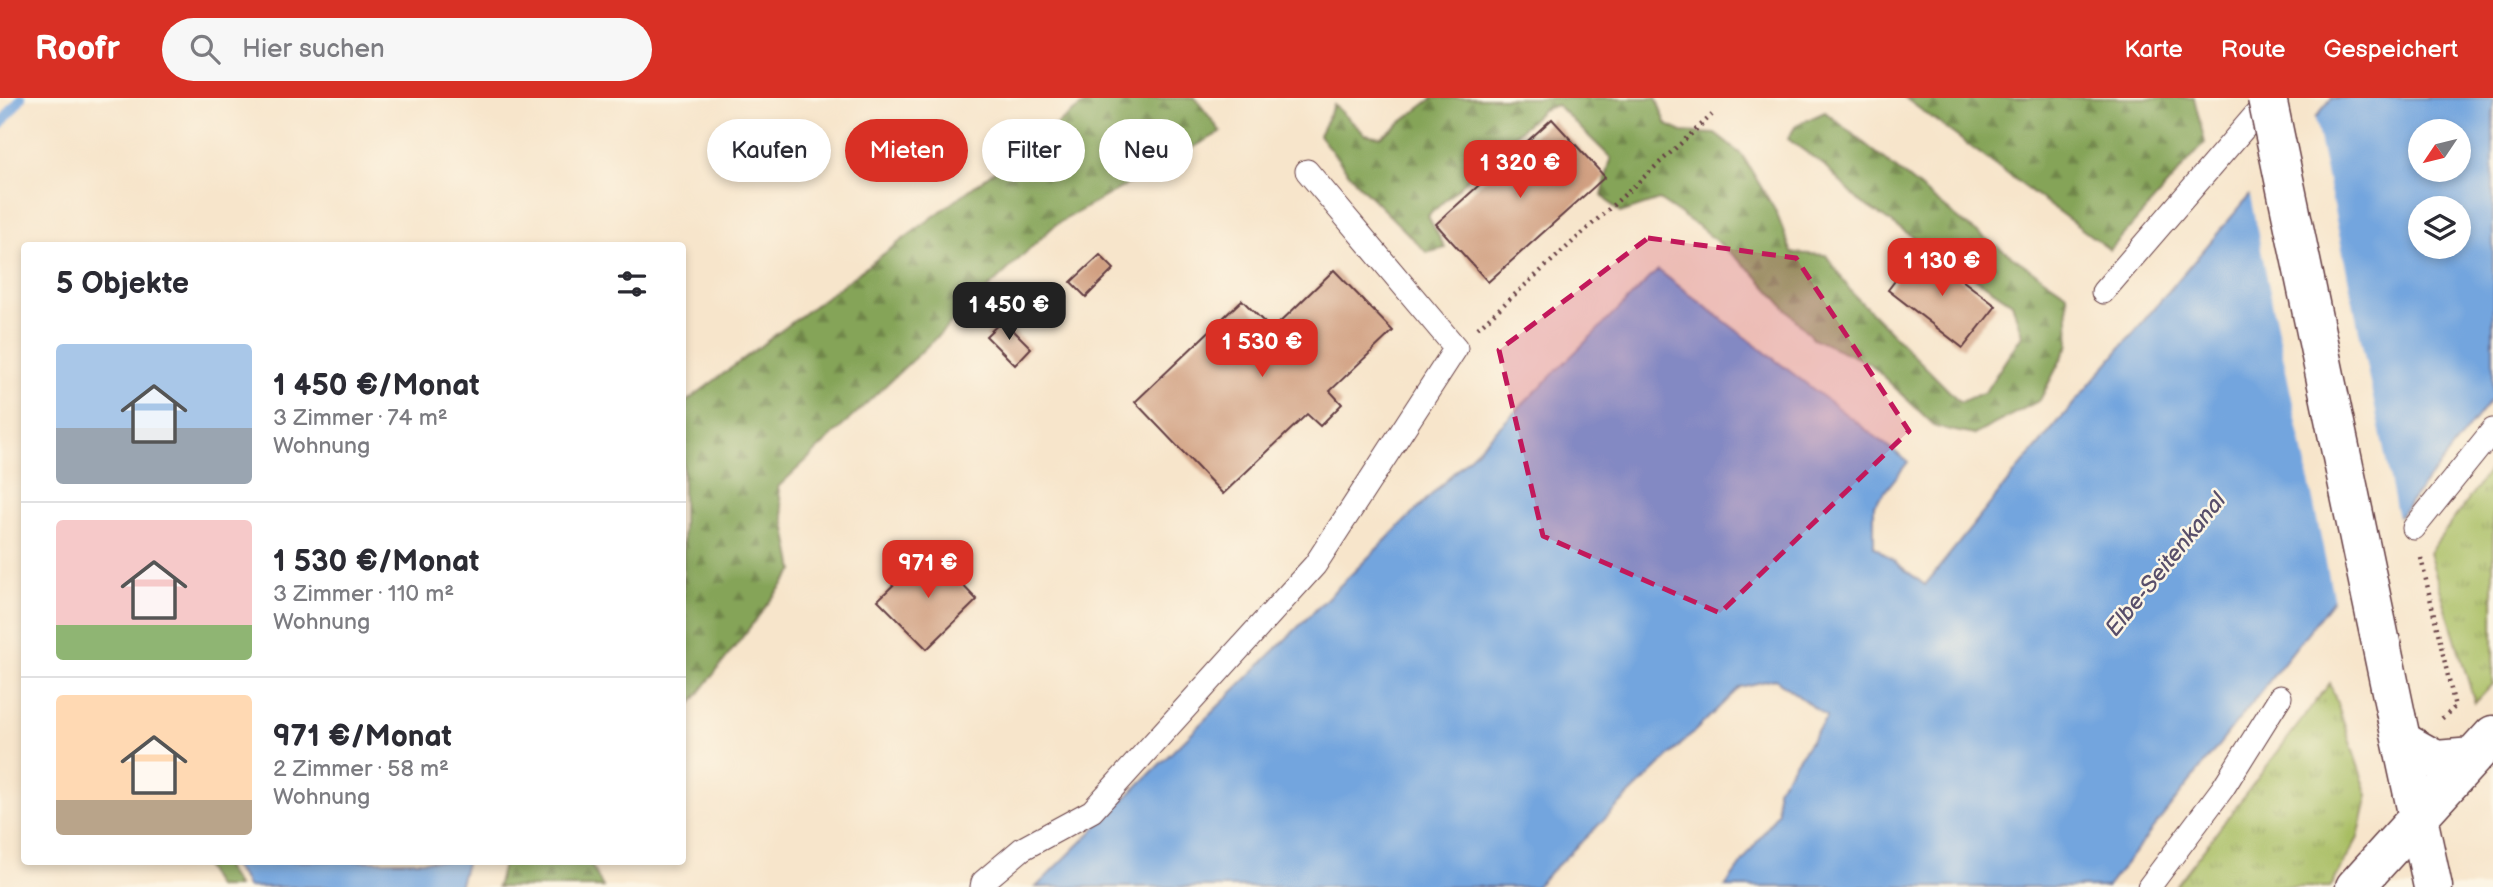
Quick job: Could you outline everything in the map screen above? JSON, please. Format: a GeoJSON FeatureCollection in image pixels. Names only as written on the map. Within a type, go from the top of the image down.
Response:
{"type":"FeatureCollection","features":[{"type":"Feature","properties":{"kind":"main road"},"geometry":{"type":"LineString","coordinates":[[2269,98],[2431,880]]}},
{"type":"Feature","properties":{"kind":"main road"},"geometry":{"type":"LineString","coordinates":[[2399,730],[2436,760],[2483,746]]}},
{"type":"Feature","properties":{"kind":"main road"},"geometry":{"type":"LineString","coordinates":[[2355,887],[2483,746]]}},
{"type":"Feature","properties":{"kind":"lane"},"geometry":{"type":"LineString","coordinates":[[2103,292],[2269,98]]}},
{"type":"Feature","properties":{"kind":"lane"},"geometry":{"type":"LineString","coordinates":[[982,887],[983,882],[1022,849],[1091,811],[1315,565],[1456,348],[1307,171]]}},
{"type":"Feature","properties":{"kind":"lane"},"geometry":{"type":"LineString","coordinates":[[2414,528],[2493,430]]}},
{"type":"Feature","properties":{"kind":"lane"},"geometry":{"type":"LineString","coordinates":[[2149,887],[2223,788],[2280,697]]}},
{"type":"Feature","properties":{"kind":"path"},"geometry":{"type":"LineString","coordinates":[[1456,348],[1712,115]]}},
{"type":"Feature","properties":{"kind":"path"},"geometry":{"type":"LineString","coordinates":[[2414,528],[2455,707]]}},
{"type":"Feature","properties":{"kind":"highlighted area"},"geometry":{"type":"Polygon","coordinates":[[[1648,238],[1796,258],[1909,431],[1720,613],[1543,536],[1499,350],[1648,238]]]}},
{"type":"Feature","properties":{"kind":"green space"},"geometry":{"type":"Polygon","coordinates":[[[1092,98],[1195,98],[1221,132],[1193,148],[1193,119],[1099,119],[1099,182],[1132,182],[1055,225],[778,487],[794,570],[686,710],[686,402],[982,180],[1085,182],[1085,119],[1064,119],[1092,98]]]}},
{"type":"Feature","properties":{"kind":"green space"},"geometry":{"type":"Polygon","coordinates":[[[1433,98],[1656,98],[1667,125],[1682,132],[1715,134],[1742,155],[1776,212],[1792,253],[1826,255],[1852,293],[1960,402],[1985,392],[2022,335],[2012,303],[1859,201],[1825,166],[1788,139],[1796,125],[1825,112],[1965,224],[2067,294],[2069,344],[2040,400],[1974,435],[1936,427],[1869,363],[1812,338],[1754,273],[1702,229],[1659,200],[1620,213],[1602,195],[1611,158],[1557,105],[1542,110],[1428,216],[1445,248],[1427,253],[1356,182],[1319,135],[1334,105],[1365,134],[1381,137],[1433,98]]]}},
{"type":"Feature","properties":{"kind":"green space"},"geometry":{"type":"Polygon","coordinates":[[[1905,98],[2194,98],[2205,143],[2110,250],[1905,98]]]}},
{"type":"Feature","properties":{"kind":"green space"},"geometry":{"type":"Polygon","coordinates":[[[2493,465],[2493,684],[2475,703],[2429,553],[2493,465]]]}},
{"type":"Feature","properties":{"kind":"green space"},"geometry":{"type":"Polygon","coordinates":[[[2330,683],[2368,795],[2358,838],[2332,885],[2175,887],[2330,683]]]}},
{"type":"Feature","properties":{"kind":"green space"},"geometry":{"type":"Polygon","coordinates":[[[203,865],[224,865],[238,887],[217,887],[203,865]]]}},
{"type":"Feature","properties":{"kind":"green space"},"geometry":{"type":"Polygon","coordinates":[[[503,865],[591,865],[603,887],[497,887],[503,865]]]}},
{"type":"Feature","properties":{"kind":"water","name":"Elbe-Seitenkanal"},"geometry":{"type":"Polygon","coordinates":[[[2332,98],[2493,98],[2493,397],[2107,887],[1725,887],[1778,812],[1777,789],[1827,717],[1775,679],[1740,687],[1535,887],[1036,887],[1658,270],[1908,462],[1874,505],[1874,546],[1925,585],[2015,473],[2332,98]]]}},
{"type":"Feature","properties":{"kind":"water"},"geometry":{"type":"Polygon","coordinates":[[[232,865],[465,865],[459,887],[247,887],[232,865]]]}},
{"type":"Feature","properties":{"kind":"pier"},"geometry":{"type":"Polygon","coordinates":[[[2314,114],[2399,523],[2335,606],[2249,191],[2314,114]]]}},
{"type":"Feature","properties":{"kind":"building"},"geometry":{"type":"Polygon","coordinates":[[[1552,119],[1605,177],[1488,282],[1436,224],[1552,119]]]}},
{"type":"Feature","properties":{"kind":"building"},"geometry":{"type":"Polygon","coordinates":[[[1920,248],[1996,306],[1963,348],[1888,290],[1920,248]]]}},
{"type":"Feature","properties":{"kind":"building"},"geometry":{"type":"Polygon","coordinates":[[[1100,255],[1114,269],[1086,297],[1071,282],[1100,255]]]}},
{"type":"Feature","properties":{"kind":"building"},"geometry":{"type":"Polygon","coordinates":[[[1334,270],[1393,331],[1330,391],[1342,404],[1320,426],[1307,414],[1223,494],[1135,402],[1242,300],[1272,330],[1334,270]]]}},
{"type":"Feature","properties":{"kind":"building"},"geometry":{"type":"Polygon","coordinates":[[[1003,320],[1031,348],[1015,365],[986,336],[1003,320]]]}},
{"type":"Feature","properties":{"kind":"building"},"geometry":{"type":"Polygon","coordinates":[[[929,550],[977,600],[927,649],[878,600],[929,550]]]}},
{"type":"Feature","properties":{"kind":"waterway"},"geometry":{"type":"LineString","coordinates":[[0,125],[21,98]]}}]}
